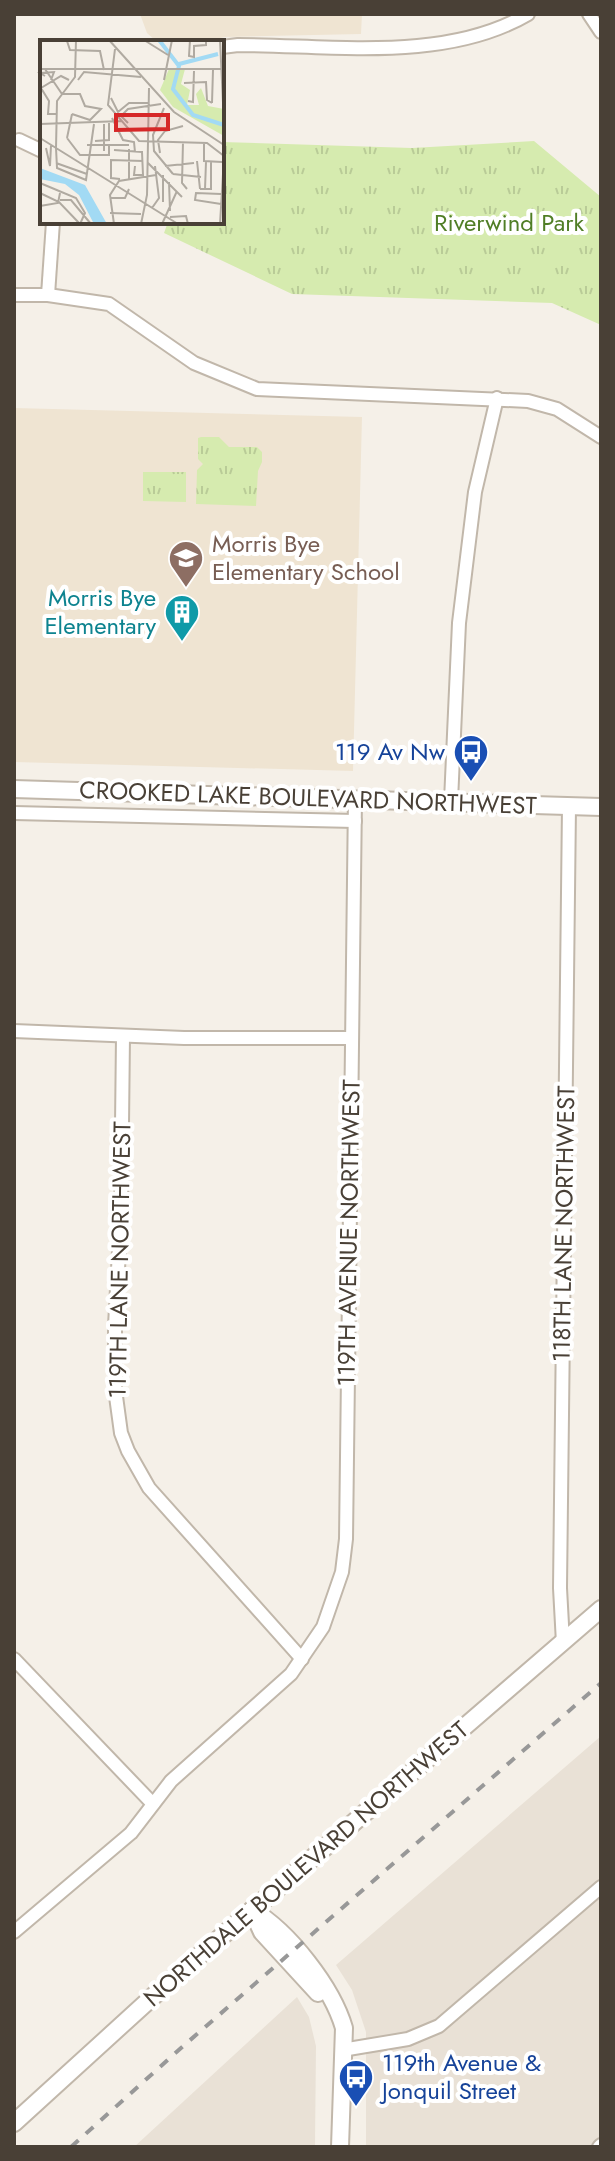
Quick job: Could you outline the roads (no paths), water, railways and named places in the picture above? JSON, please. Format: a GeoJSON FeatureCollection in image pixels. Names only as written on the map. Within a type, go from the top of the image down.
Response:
{"type":"FeatureCollection","features":[{"type":"Feature","properties":{"kind":"street"},"geometry":{"type":"LineString","coordinates":[[224,47],[385,48],[433,45],[494,28],[528,14]]}},
{"type":"Feature","properties":{"kind":"street"},"geometry":{"type":"LineString","coordinates":[[589,14],[601,32]]}},
{"type":"Feature","properties":{"kind":"street"},"geometry":{"type":"LineString","coordinates":[[19,140],[40,150]]}},
{"type":"Feature","properties":{"kind":"street"},"geometry":{"type":"LineString","coordinates":[[48,295],[53,224]]}},
{"type":"Feature","properties":{"kind":"street"},"geometry":{"type":"LineString","coordinates":[[14,295],[48,295],[109,304],[194,363],[257,389],[528,401],[557,409],[601,437]]}},
{"type":"Feature","properties":{"kind":"street"},"geometry":{"type":"LineString","coordinates":[[451,801],[459,623],[475,492],[497,398]]}},
{"type":"Feature","properties":{"kind":"street","name":"CROOKED LAKE BOULEVARD NORTHWEST"},"geometry":{"type":"LineString","coordinates":[[14,789],[601,807]]}},
{"type":"Feature","properties":{"kind":"street","name":"119TH AVENUE NORTHWEST"},"geometry":{"type":"LineString","coordinates":[[14,1932],[131,1833],[171,1781],[267,1697],[302,1659],[323,1627],[342,1572],[346,1539],[355,798]]}},
{"type":"Feature","properties":{"kind":"street","name":"118TH LANE NORTHWEST"},"geometry":{"type":"LineString","coordinates":[[563,1643],[560,1588],[569,806]]}},
{"type":"Feature","properties":{"kind":"street"},"geometry":{"type":"LineString","coordinates":[[14,813],[355,821]]}},
{"type":"Feature","properties":{"kind":"street"},"geometry":{"type":"LineString","coordinates":[[14,1031],[123,1036],[351,1038]]}},
{"type":"Feature","properties":{"kind":"street","name":"119TH LANE NORTHWEST"},"geometry":{"type":"LineString","coordinates":[[123,1036],[121,1213],[115,1326],[115,1389],[121,1433],[149,1488],[302,1659]]}},
{"type":"Feature","properties":{"kind":"street","name":"NORTHDALE BOULEVARD NORTHWEST"},"geometry":{"type":"LineString","coordinates":[[14,2123],[170,1981],[601,1609]]}},
{"type":"Feature","properties":{"kind":"street"},"geometry":{"type":"LineString","coordinates":[[14,1659],[153,1804]]}},
{"type":"Feature","properties":{"kind":"street"},"geometry":{"type":"LineString","coordinates":[[342,2050],[408,2039],[439,2026],[601,1887]]}},
{"type":"Feature","properties":{"kind":"street"},"geometry":{"type":"LineString","coordinates":[[252,1910],[262,1932],[319,1995],[342,2050],[340,2147]]}},
{"type":"Feature","properties":{"kind":"railway"},"geometry":{"type":"LineString","coordinates":[[71,2147],[601,1683]]}},
{"type":"Feature","properties":{"kind":"place","name":"Morris Bye Elementary School"},"geometry":{"type":"Point","coordinates":[186,589]}},
{"type":"Feature","properties":{"kind":"place","name":"Morris Bye Elementary"},"geometry":{"type":"Point","coordinates":[182,643]}},
{"type":"Feature","properties":{"kind":"place","name":"119 Av Nw"},"geometry":{"type":"Point","coordinates":[471,783]}},
{"type":"Feature","properties":{"kind":"place","name":"119th Avenue & Jonquil Street"},"geometry":{"type":"Point","coordinates":[356,2108]}},
{"type":"Feature","properties":{"kind":"park label","name":"Riverwind Park"},"geometry":{"type":"Point","coordinates":[509,223]}}]}
